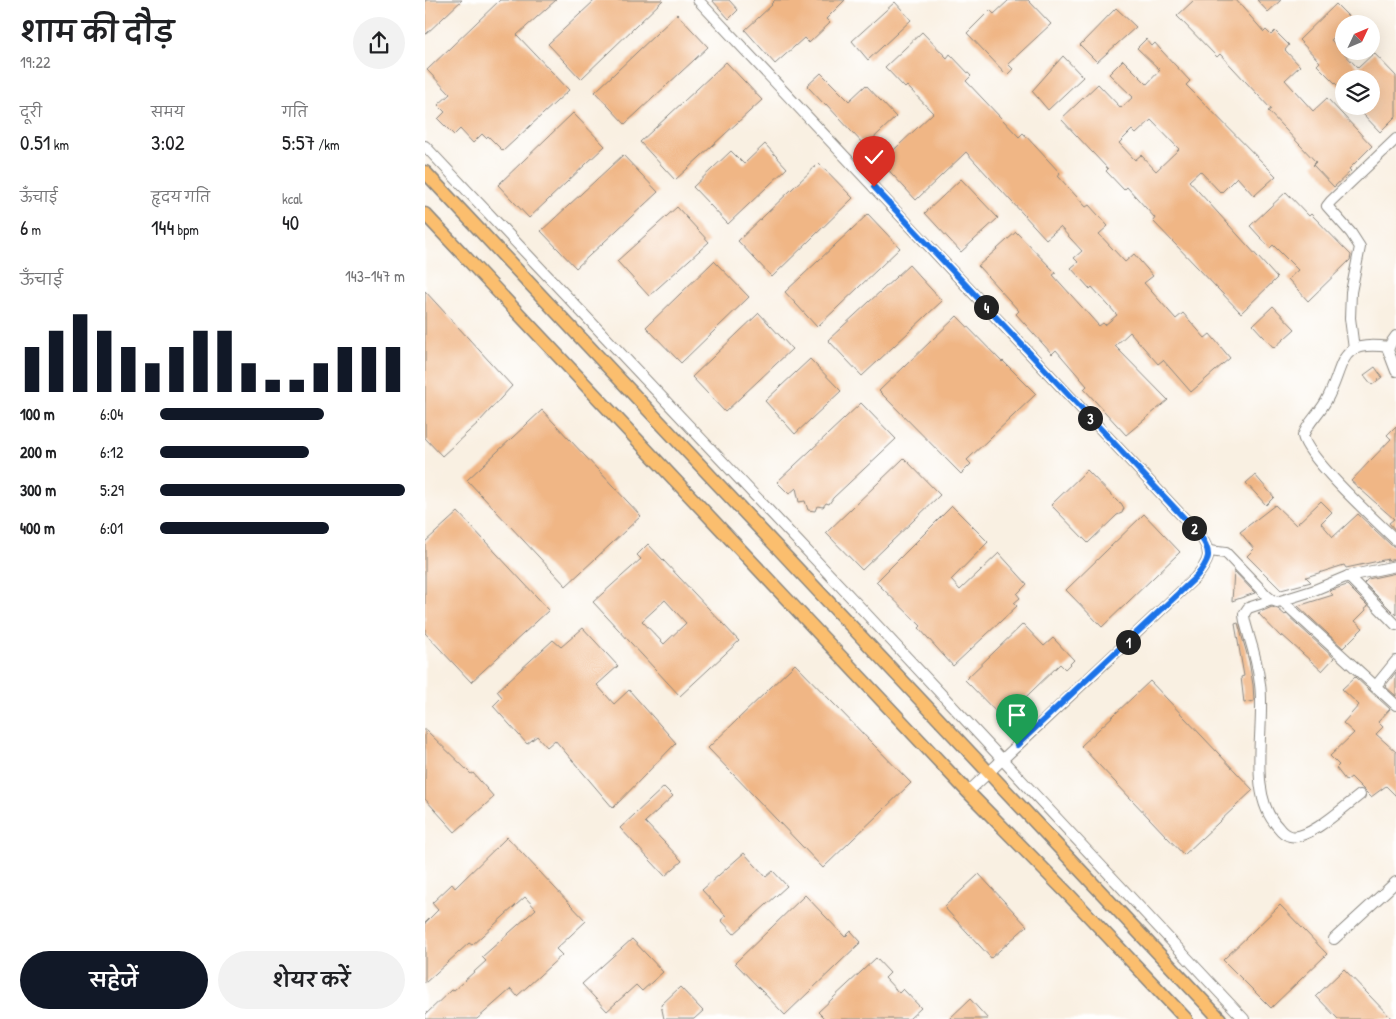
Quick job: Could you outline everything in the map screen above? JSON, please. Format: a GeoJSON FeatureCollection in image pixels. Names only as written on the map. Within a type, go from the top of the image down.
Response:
{"type":"FeatureCollection","features":[{"type":"Feature","properties":{"kind":"main road"},"geometry":{"type":"LineString","coordinates":[[425,172],[1220,1019]]}},
{"type":"Feature","properties":{"kind":"main road"},"geometry":{"type":"LineString","coordinates":[[425,214],[968,792],[1070,896],[1186,1019]]}},
{"type":"Feature","properties":{"kind":"street"},"geometry":{"type":"LineString","coordinates":[[698,0],[1199,534],[1209,551],[1209,557],[1204,568],[1195,578],[968,792]]}},
{"type":"Feature","properties":{"kind":"street"},"geometry":{"type":"LineString","coordinates":[[1354,349],[1350,318],[1351,292],[1360,247],[1351,233],[1327,206],[1396,139]]}},
{"type":"Feature","properties":{"kind":"street"},"geometry":{"type":"LineString","coordinates":[[425,146],[860,607],[1244,1019]]}},
{"type":"Feature","properties":{"kind":"street"},"geometry":{"type":"LineString","coordinates":[[1396,336],[1388,350],[1396,371]]}},
{"type":"Feature","properties":{"kind":"street"},"geometry":{"type":"LineString","coordinates":[[1389,347],[1368,345],[1354,349],[1348,354],[1342,361],[1326,401],[1311,419],[1303,436],[1308,448],[1343,488],[1396,540]]}},
{"type":"Feature","properties":{"kind":"street"},"geometry":{"type":"LineString","coordinates":[[1209,551],[1226,553],[1277,601],[1396,705]]}},
{"type":"Feature","properties":{"kind":"street"},"geometry":{"type":"LineString","coordinates":[[1360,795],[1301,837],[1283,833],[1274,823],[1263,801],[1260,767],[1261,687],[1244,614],[1248,608],[1277,601],[1348,576],[1396,566]]}},
{"type":"Feature","properties":{"kind":"street"},"geometry":{"type":"LineString","coordinates":[[1348,576],[1396,625]]}},
{"type":"Feature","properties":{"kind":"street"},"geometry":{"type":"LineString","coordinates":[[1375,687],[1396,661]]}},
{"type":"Feature","properties":{"kind":"street"},"geometry":{"type":"LineString","coordinates":[[1334,940],[1396,882]]}},
{"type":"Feature","properties":{"kind":"building"},"geometry":{"type":"Polygon","coordinates":[[[425,0],[462,0],[425,35],[425,0]]]}},
{"type":"Feature","properties":{"kind":"building"},"geometry":{"type":"Polygon","coordinates":[[[500,0],[556,0],[517,35],[569,90],[503,151],[488,136],[486,138],[482,134],[473,143],[460,129],[454,135],[438,119],[445,112],[438,105],[450,94],[427,70],[500,0]]]}},
{"type":"Feature","properties":{"kind":"building"},"geometry":{"type":"Polygon","coordinates":[[[595,0],[663,0],[581,79],[548,44],[595,0]]]}},
{"type":"Feature","properties":{"kind":"building"},"geometry":{"type":"Polygon","coordinates":[[[712,0],[729,0],[738,10],[729,19],[712,0]]]}},
{"type":"Feature","properties":{"kind":"building"},"geometry":{"type":"Polygon","coordinates":[[[775,0],[845,0],[826,19],[830,23],[809,43],[804,38],[775,64],[745,30],[775,0]]]}},
{"type":"Feature","properties":{"kind":"building"},"geometry":{"type":"Polygon","coordinates":[[[1009,0],[1028,0],[1051,24],[1008,64],[1013,69],[1007,75],[967,33],[990,10],[994,14],[1009,0]]]}},
{"type":"Feature","properties":{"kind":"building"},"geometry":{"type":"Polygon","coordinates":[[[1194,0],[1236,0],[1264,32],[1266,30],[1271,35],[1275,31],[1289,45],[1285,50],[1300,66],[1285,80],[1313,111],[1327,98],[1335,107],[1335,115],[1343,115],[1372,146],[1349,169],[1351,171],[1334,187],[1313,165],[1316,162],[1268,111],[1271,109],[1220,54],[1217,57],[1177,16],[1194,0]]]}},
{"type":"Feature","properties":{"kind":"building"},"geometry":{"type":"Polygon","coordinates":[[[1257,0],[1281,0],[1268,12],[1257,0]]]}},
{"type":"Feature","properties":{"kind":"building"},"geometry":{"type":"Polygon","coordinates":[[[895,2],[911,20],[868,60],[852,41],[895,2]]]}},
{"type":"Feature","properties":{"kind":"building"},"geometry":{"type":"Polygon","coordinates":[[[1336,4],[1347,15],[1335,15],[1335,36],[1331,40],[1335,44],[1335,60],[1350,60],[1358,68],[1367,60],[1380,59],[1396,76],[1396,116],[1380,132],[1364,115],[1380,115],[1380,70],[1335,70],[1335,83],[1317,65],[1320,62],[1299,40],[1336,4]]]}},
{"type":"Feature","properties":{"kind":"building"},"geometry":{"type":"Polygon","coordinates":[[[1116,8],[1136,27],[1097,62],[1080,45],[1116,8]]]}},
{"type":"Feature","properties":{"kind":"building"},"geometry":{"type":"Polygon","coordinates":[[[677,14],[708,47],[625,124],[595,92],[677,14]]]}},
{"type":"Feature","properties":{"kind":"building"},"geometry":{"type":"Polygon","coordinates":[[[922,32],[947,58],[950,54],[971,76],[966,81],[1019,137],[1023,133],[1060,173],[1058,176],[1086,207],[1089,205],[1108,226],[1099,234],[1125,262],[1134,254],[1153,276],[1144,283],[1176,319],[1183,313],[1205,338],[1210,334],[1230,358],[1191,392],[1163,360],[1158,364],[1130,332],[1115,346],[1168,400],[1126,435],[1084,389],[1087,386],[1056,350],[1052,354],[1016,314],[1019,311],[978,266],[1016,232],[1056,273],[1053,275],[1099,326],[1103,323],[1105,325],[1117,315],[1092,287],[1090,289],[1071,268],[1078,262],[1074,258],[1082,251],[1060,227],[1046,239],[966,152],[916,200],[881,162],[933,113],[907,86],[905,88],[885,67],[922,32]]]}},
{"type":"Feature","properties":{"kind":"building"},"geometry":{"type":"Polygon","coordinates":[[[1146,39],[1152,46],[1155,43],[1190,81],[1186,85],[1276,176],[1254,196],[1237,177],[1221,193],[1200,171],[1189,181],[1277,278],[1241,313],[1153,221],[1155,218],[1127,187],[1124,190],[1106,171],[1108,169],[1061,119],[1098,84],[1121,108],[1133,97],[1109,74],[1123,60],[1147,84],[1160,70],[1137,48],[1146,39]],[[1151,120],[1136,134],[1132,130],[1119,143],[1135,160],[1141,155],[1156,171],[1179,149],[1151,120]]]}},
{"type":"Feature","properties":{"kind":"building"},"geometry":{"type":"Polygon","coordinates":[[[1063,56],[1083,77],[1048,110],[1032,91],[1063,56]]]}},
{"type":"Feature","properties":{"kind":"building"},"geometry":{"type":"Polygon","coordinates":[[[726,62],[762,100],[675,180],[640,142],[726,62]]]}},
{"type":"Feature","properties":{"kind":"building"},"geometry":{"type":"Polygon","coordinates":[[[821,73],[849,101],[866,85],[896,117],[865,146],[807,86],[821,73]]]}},
{"type":"Feature","properties":{"kind":"building"},"geometry":{"type":"Polygon","coordinates":[[[573,113],[605,146],[529,218],[498,185],[573,113]]]}},
{"type":"Feature","properties":{"kind":"building"},"geometry":{"type":"Polygon","coordinates":[[[765,144],[787,168],[728,224],[693,187],[731,151],[744,164],[765,144]]]}},
{"type":"Feature","properties":{"kind":"building"},"geometry":{"type":"Polygon","coordinates":[[[623,155],[658,192],[576,268],[541,231],[623,155]]]}},
{"type":"Feature","properties":{"kind":"building"},"geometry":{"type":"Polygon","coordinates":[[[819,163],[853,198],[772,277],[738,241],[819,163]]]}},
{"type":"Feature","properties":{"kind":"building"},"geometry":{"type":"Polygon","coordinates":[[[961,179],[998,218],[961,252],[925,213],[961,179]]]}},
{"type":"Feature","properties":{"kind":"building"},"geometry":{"type":"Polygon","coordinates":[[[1286,192],[1309,216],[1311,214],[1351,255],[1350,260],[1308,301],[1288,279],[1298,270],[1273,245],[1270,248],[1250,226],[1286,192]]]}},
{"type":"Feature","properties":{"kind":"building"},"geometry":{"type":"Polygon","coordinates":[[[677,207],[709,242],[649,296],[617,261],[677,207]]]}},
{"type":"Feature","properties":{"kind":"building"},"geometry":{"type":"Polygon","coordinates":[[[868,214],[900,248],[817,327],[785,292],[868,214]]]}},
{"type":"Feature","properties":{"kind":"building"},"geometry":{"type":"Polygon","coordinates":[[[714,261],[749,297],[681,363],[646,327],[714,261]]]}},
{"type":"Feature","properties":{"kind":"building"},"geometry":{"type":"Polygon","coordinates":[[[909,265],[942,301],[862,376],[828,340],[909,265]]]}},
{"type":"Feature","properties":{"kind":"building"},"geometry":{"type":"Polygon","coordinates":[[[425,291],[512,386],[479,422],[442,456],[425,438],[425,291]]]}},
{"type":"Feature","properties":{"kind":"building"},"geometry":{"type":"Polygon","coordinates":[[[1273,306],[1295,329],[1274,348],[1253,325],[1273,306]]]}},
{"type":"Feature","properties":{"kind":"building"},"geometry":{"type":"Polygon","coordinates":[[[759,313],[792,349],[725,412],[692,377],[759,313]]]}},
{"type":"Feature","properties":{"kind":"building"},"geometry":{"type":"Polygon","coordinates":[[[957,316],[1036,394],[967,460],[971,464],[961,474],[879,391],[957,316]]]}},
{"type":"Feature","properties":{"kind":"building"},"geometry":{"type":"Polygon","coordinates":[[[810,359],[841,391],[795,434],[765,401],[810,359]]]}},
{"type":"Feature","properties":{"kind":"building"},"geometry":{"type":"Polygon","coordinates":[[[1375,367],[1382,377],[1372,385],[1364,375],[1375,367]]]}},
{"type":"Feature","properties":{"kind":"building"},"geometry":{"type":"Polygon","coordinates":[[[861,403],[896,439],[833,498],[829,504],[826,503],[823,507],[817,506],[815,511],[808,510],[805,501],[799,502],[796,488],[789,494],[777,482],[861,403]]]}},
{"type":"Feature","properties":{"kind":"building"},"geometry":{"type":"Polygon","coordinates":[[[542,410],[641,516],[566,586],[467,480],[542,410]]]}},
{"type":"Feature","properties":{"kind":"building"},"geometry":{"type":"Polygon","coordinates":[[[1396,426],[1396,531],[1389,523],[1394,519],[1351,481],[1391,439],[1387,435],[1396,426]]]}},
{"type":"Feature","properties":{"kind":"building"},"geometry":{"type":"Polygon","coordinates":[[[904,458],[940,495],[862,570],[826,533],[904,458]]]}},
{"type":"Feature","properties":{"kind":"building"},"geometry":{"type":"Polygon","coordinates":[[[1087,470],[1124,508],[1122,513],[1117,515],[1088,543],[1051,505],[1087,470]]]}},
{"type":"Feature","properties":{"kind":"building"},"geometry":{"type":"Polygon","coordinates":[[[1255,475],[1274,497],[1266,505],[1246,483],[1255,475]]]}},
{"type":"Feature","properties":{"kind":"building"},"geometry":{"type":"Polygon","coordinates":[[[1321,501],[1332,512],[1321,523],[1333,537],[1358,514],[1391,545],[1396,547],[1396,559],[1346,568],[1344,565],[1306,577],[1311,582],[1281,590],[1247,556],[1254,549],[1240,532],[1275,505],[1296,525],[1321,501]]]}},
{"type":"Feature","properties":{"kind":"building"},"geometry":{"type":"Polygon","coordinates":[[[952,506],[988,542],[951,580],[960,590],[999,553],[1027,584],[1017,594],[1020,598],[1014,603],[1017,606],[953,666],[919,628],[921,626],[876,582],[952,506]]]}},
{"type":"Feature","properties":{"kind":"building"},"geometry":{"type":"Polygon","coordinates":[[[458,512],[549,610],[471,682],[425,633],[425,542],[458,512]]]}},
{"type":"Feature","properties":{"kind":"building"},"geometry":{"type":"Polygon","coordinates":[[[1144,514],[1180,552],[1102,627],[1066,590],[1144,514]]]}},
{"type":"Feature","properties":{"kind":"building"},"geometry":{"type":"Polygon","coordinates":[[[648,544],[739,641],[680,696],[593,602],[641,559],[637,555],[648,544]],[[665,600],[642,621],[664,644],[686,623],[665,600]]]}},
{"type":"Feature","properties":{"kind":"building"},"geometry":{"type":"Polygon","coordinates":[[[1234,571],[1255,593],[1232,601],[1234,571]]]}},
{"type":"Feature","properties":{"kind":"building"},"geometry":{"type":"Polygon","coordinates":[[[1396,573],[1396,615],[1364,583],[1368,579],[1396,573]]]}},
{"type":"Feature","properties":{"kind":"building"},"geometry":{"type":"Polygon","coordinates":[[[1347,585],[1368,606],[1355,621],[1363,628],[1343,648],[1298,606],[1333,595],[1329,591],[1347,585]]]}},
{"type":"Feature","properties":{"kind":"building"},"geometry":{"type":"Polygon","coordinates":[[[1272,607],[1286,614],[1334,658],[1322,671],[1282,635],[1281,637],[1258,613],[1272,607]]]}},
{"type":"Feature","properties":{"kind":"building"},"geometry":{"type":"Polygon","coordinates":[[[1238,623],[1249,661],[1253,685],[1254,701],[1244,703],[1241,677],[1244,676],[1235,624],[1238,623]]]}},
{"type":"Feature","properties":{"kind":"building"},"geometry":{"type":"Polygon","coordinates":[[[1023,624],[1044,646],[1053,638],[1074,660],[1065,669],[1060,664],[1003,719],[965,680],[1023,624]]]}},
{"type":"Feature","properties":{"kind":"building"},"geometry":{"type":"Polygon","coordinates":[[[583,628],[618,666],[597,685],[614,704],[629,690],[676,743],[613,808],[555,740],[547,747],[537,736],[527,744],[493,706],[502,697],[497,691],[553,640],[561,647],[583,628]]]}},
{"type":"Feature","properties":{"kind":"building"},"geometry":{"type":"Polygon","coordinates":[[[795,664],[911,783],[823,868],[708,748],[795,664]]]}},
{"type":"Feature","properties":{"kind":"building"},"geometry":{"type":"Polygon","coordinates":[[[1396,672],[1396,696],[1385,686],[1396,672]]]}},
{"type":"Feature","properties":{"kind":"building"},"geometry":{"type":"Polygon","coordinates":[[[1355,677],[1390,709],[1378,722],[1383,727],[1376,734],[1396,752],[1396,796],[1386,786],[1371,797],[1351,777],[1346,781],[1336,768],[1339,765],[1330,756],[1354,733],[1343,723],[1359,705],[1342,689],[1355,677]]]}},
{"type":"Feature","properties":{"kind":"building"},"geometry":{"type":"Polygon","coordinates":[[[1150,681],[1253,790],[1184,855],[1081,746],[1150,681]]]}},
{"type":"Feature","properties":{"kind":"building"},"geometry":{"type":"Polygon","coordinates":[[[425,729],[471,774],[473,773],[494,797],[455,832],[425,799],[425,729]]]}},
{"type":"Feature","properties":{"kind":"building"},"geometry":{"type":"Polygon","coordinates":[[[664,787],[673,796],[645,822],[682,861],[665,876],[620,828],[664,787]]]}},
{"type":"Feature","properties":{"kind":"building"},"geometry":{"type":"Polygon","coordinates":[[[507,837],[586,921],[556,949],[562,955],[517,996],[511,989],[477,1019],[425,1019],[425,1015],[451,990],[453,991],[486,961],[482,957],[536,909],[525,897],[472,945],[469,943],[425,983],[425,923],[438,910],[432,903],[452,884],[455,888],[507,837]]]}},
{"type":"Feature","properties":{"kind":"building"},"geometry":{"type":"Polygon","coordinates":[[[744,853],[766,877],[773,871],[787,886],[734,934],[721,920],[726,916],[702,890],[744,853]]]}},
{"type":"Feature","properties":{"kind":"building"},"geometry":{"type":"Polygon","coordinates":[[[979,874],[1027,926],[991,958],[944,907],[979,874]]]}},
{"type":"Feature","properties":{"kind":"building"},"geometry":{"type":"Polygon","coordinates":[[[805,895],[845,937],[851,931],[861,942],[785,1015],[735,963],[805,895]]]}},
{"type":"Feature","properties":{"kind":"building"},"geometry":{"type":"Polygon","coordinates":[[[1280,905],[1327,954],[1271,1008],[1223,960],[1280,905]]]}},
{"type":"Feature","properties":{"kind":"building"},"geometry":{"type":"Polygon","coordinates":[[[632,939],[663,972],[642,991],[636,985],[607,1011],[582,984],[632,939]]]}},
{"type":"Feature","properties":{"kind":"building"},"geometry":{"type":"Polygon","coordinates":[[[876,958],[890,973],[885,978],[899,993],[903,989],[921,1008],[909,1019],[825,1019],[818,1012],[876,958]]]}},
{"type":"Feature","properties":{"kind":"building"},"geometry":{"type":"Polygon","coordinates":[[[1344,969],[1392,1019],[1338,1019],[1316,996],[1344,969]]]}},
{"type":"Feature","properties":{"kind":"building"},"geometry":{"type":"Polygon","coordinates":[[[680,987],[703,1011],[694,1019],[664,1019],[661,1005],[680,987]]]}},
{"type":"Feature","properties":{"kind":"building"},"geometry":{"type":"Polygon","coordinates":[[[970,999],[988,1019],[949,1019],[970,999]]]}},
{"type":"Feature","properties":{"kind":"route"},"geometry":{"type":"LineString","coordinates":[[874,187],[1199,534],[1209,549],[1209,557],[1204,568],[1195,578],[1017,745]]}}]}
